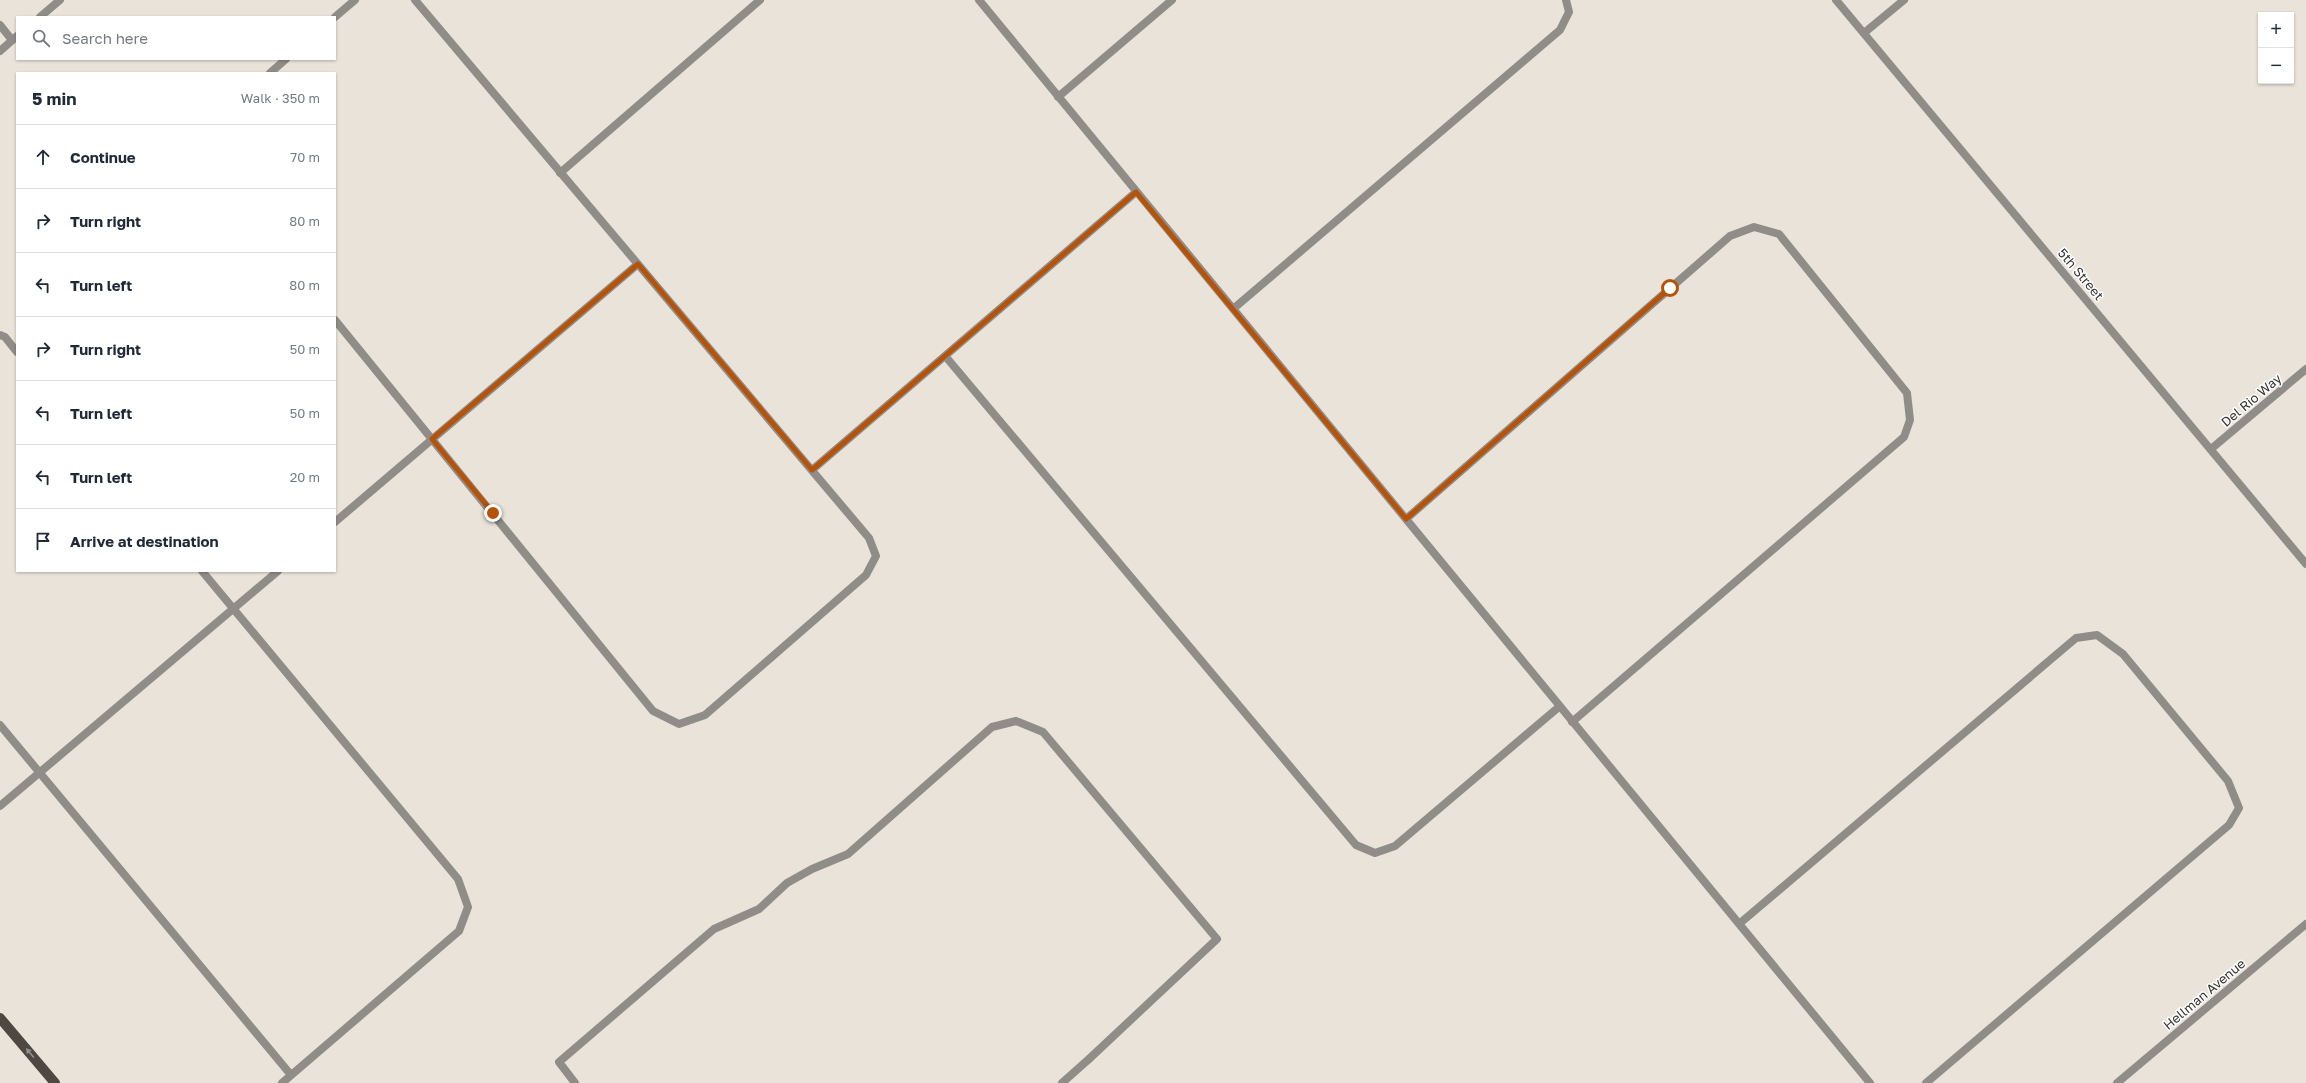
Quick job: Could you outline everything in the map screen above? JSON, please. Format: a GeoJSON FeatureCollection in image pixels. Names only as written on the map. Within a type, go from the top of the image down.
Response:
{"type":"FeatureCollection","features":[{"type":"Feature","properties":{"kind":"main road"},"geometry":{"type":"LineString","coordinates":[[0,1018],[55,1083]]}},
{"type":"Feature","properties":{"kind":"street"},"geometry":{"type":"LineString","coordinates":[[41,16],[60,0]]}},
{"type":"Feature","properties":{"kind":"street"},"geometry":{"type":"LineString","coordinates":[[336,16],[355,0]]}},
{"type":"Feature","properties":{"kind":"street"},"geometry":{"type":"LineString","coordinates":[[336,321],[653,711],[679,724],[705,715],[866,575],[876,556],[869,538],[415,0]]}},
{"type":"Feature","properties":{"kind":"street"},"geometry":{"type":"LineString","coordinates":[[560,173],[760,0]]}},
{"type":"Feature","properties":{"kind":"street"},"geometry":{"type":"LineString","coordinates":[[979,0],[1870,1083]]}},
{"type":"Feature","properties":{"kind":"street"},"geometry":{"type":"LineString","coordinates":[[1058,97],[1172,0]]}},
{"type":"Feature","properties":{"kind":"street"},"geometry":{"type":"LineString","coordinates":[[1234,309],[1560,30],[1569,12],[1566,0]]}},
{"type":"Feature","properties":{"kind":"street","name":"5th Street"},"geometry":{"type":"LineString","coordinates":[[1836,0],[2306,564]]}},
{"type":"Feature","properties":{"kind":"street"},"geometry":{"type":"LineString","coordinates":[[1864,33],[1904,0]]}},
{"type":"Feature","properties":{"kind":"street"},"geometry":{"type":"LineString","coordinates":[[0,25],[15,38],[0,51]]}},
{"type":"Feature","properties":{"kind":"street"},"geometry":{"type":"LineString","coordinates":[[271,72],[285,60]]}},
{"type":"Feature","properties":{"kind":"street"},"geometry":{"type":"LineString","coordinates":[[812,470],[1136,192]]}},
{"type":"Feature","properties":{"kind":"street"},"geometry":{"type":"LineString","coordinates":[[1406,519],[1730,236],[1754,227],[1779,234],[1907,393],[1910,420],[1904,437],[1572,722]]}},
{"type":"Feature","properties":{"kind":"street"},"geometry":{"type":"LineString","coordinates":[[336,521],[638,264]]}},
{"type":"Feature","properties":{"kind":"street"},"geometry":{"type":"LineString","coordinates":[[0,335],[5,337],[16,351]]}},
{"type":"Feature","properties":{"kind":"street"},"geometry":{"type":"LineString","coordinates":[[946,356],[1356,845],[1375,853],[1395,846],[1560,706]]}},
{"type":"Feature","properties":{"kind":"street","name":"Del Rio Way"},"geometry":{"type":"LineString","coordinates":[[2211,449],[2306,369]]}},
{"type":"Feature","properties":{"kind":"street"},"geometry":{"type":"LineString","coordinates":[[203,572],[458,879],[468,907],[459,931],[282,1083]]}},
{"type":"Feature","properties":{"kind":"street"},"geometry":{"type":"LineString","coordinates":[[0,806],[277,572]]}},
{"type":"Feature","properties":{"kind":"street"},"geometry":{"type":"LineString","coordinates":[[1739,924],[2076,638],[2097,636],[2123,654],[2228,781],[2239,808],[2229,825],[1926,1083]]}},
{"type":"Feature","properties":{"kind":"street"},"geometry":{"type":"LineString","coordinates":[[575,1083],[559,1062],[714,929],[759,909],[786,883],[812,869],[848,854],[992,727],[1016,721],[1043,732],[1216,939],[1062,1083]]}},
{"type":"Feature","properties":{"kind":"street"},"geometry":{"type":"LineString","coordinates":[[0,725],[291,1075]]}},
{"type":"Feature","properties":{"kind":"street","name":"Hellman Avenue"},"geometry":{"type":"LineString","coordinates":[[2117,1083],[2306,924]]}},
{"type":"Feature","properties":{"kind":"route"},"geometry":{"type":"LineString","coordinates":[[493,513],[432,439],[638,264],[812,470],[1136,192],[1406,519],[1670,288]]}}]}
